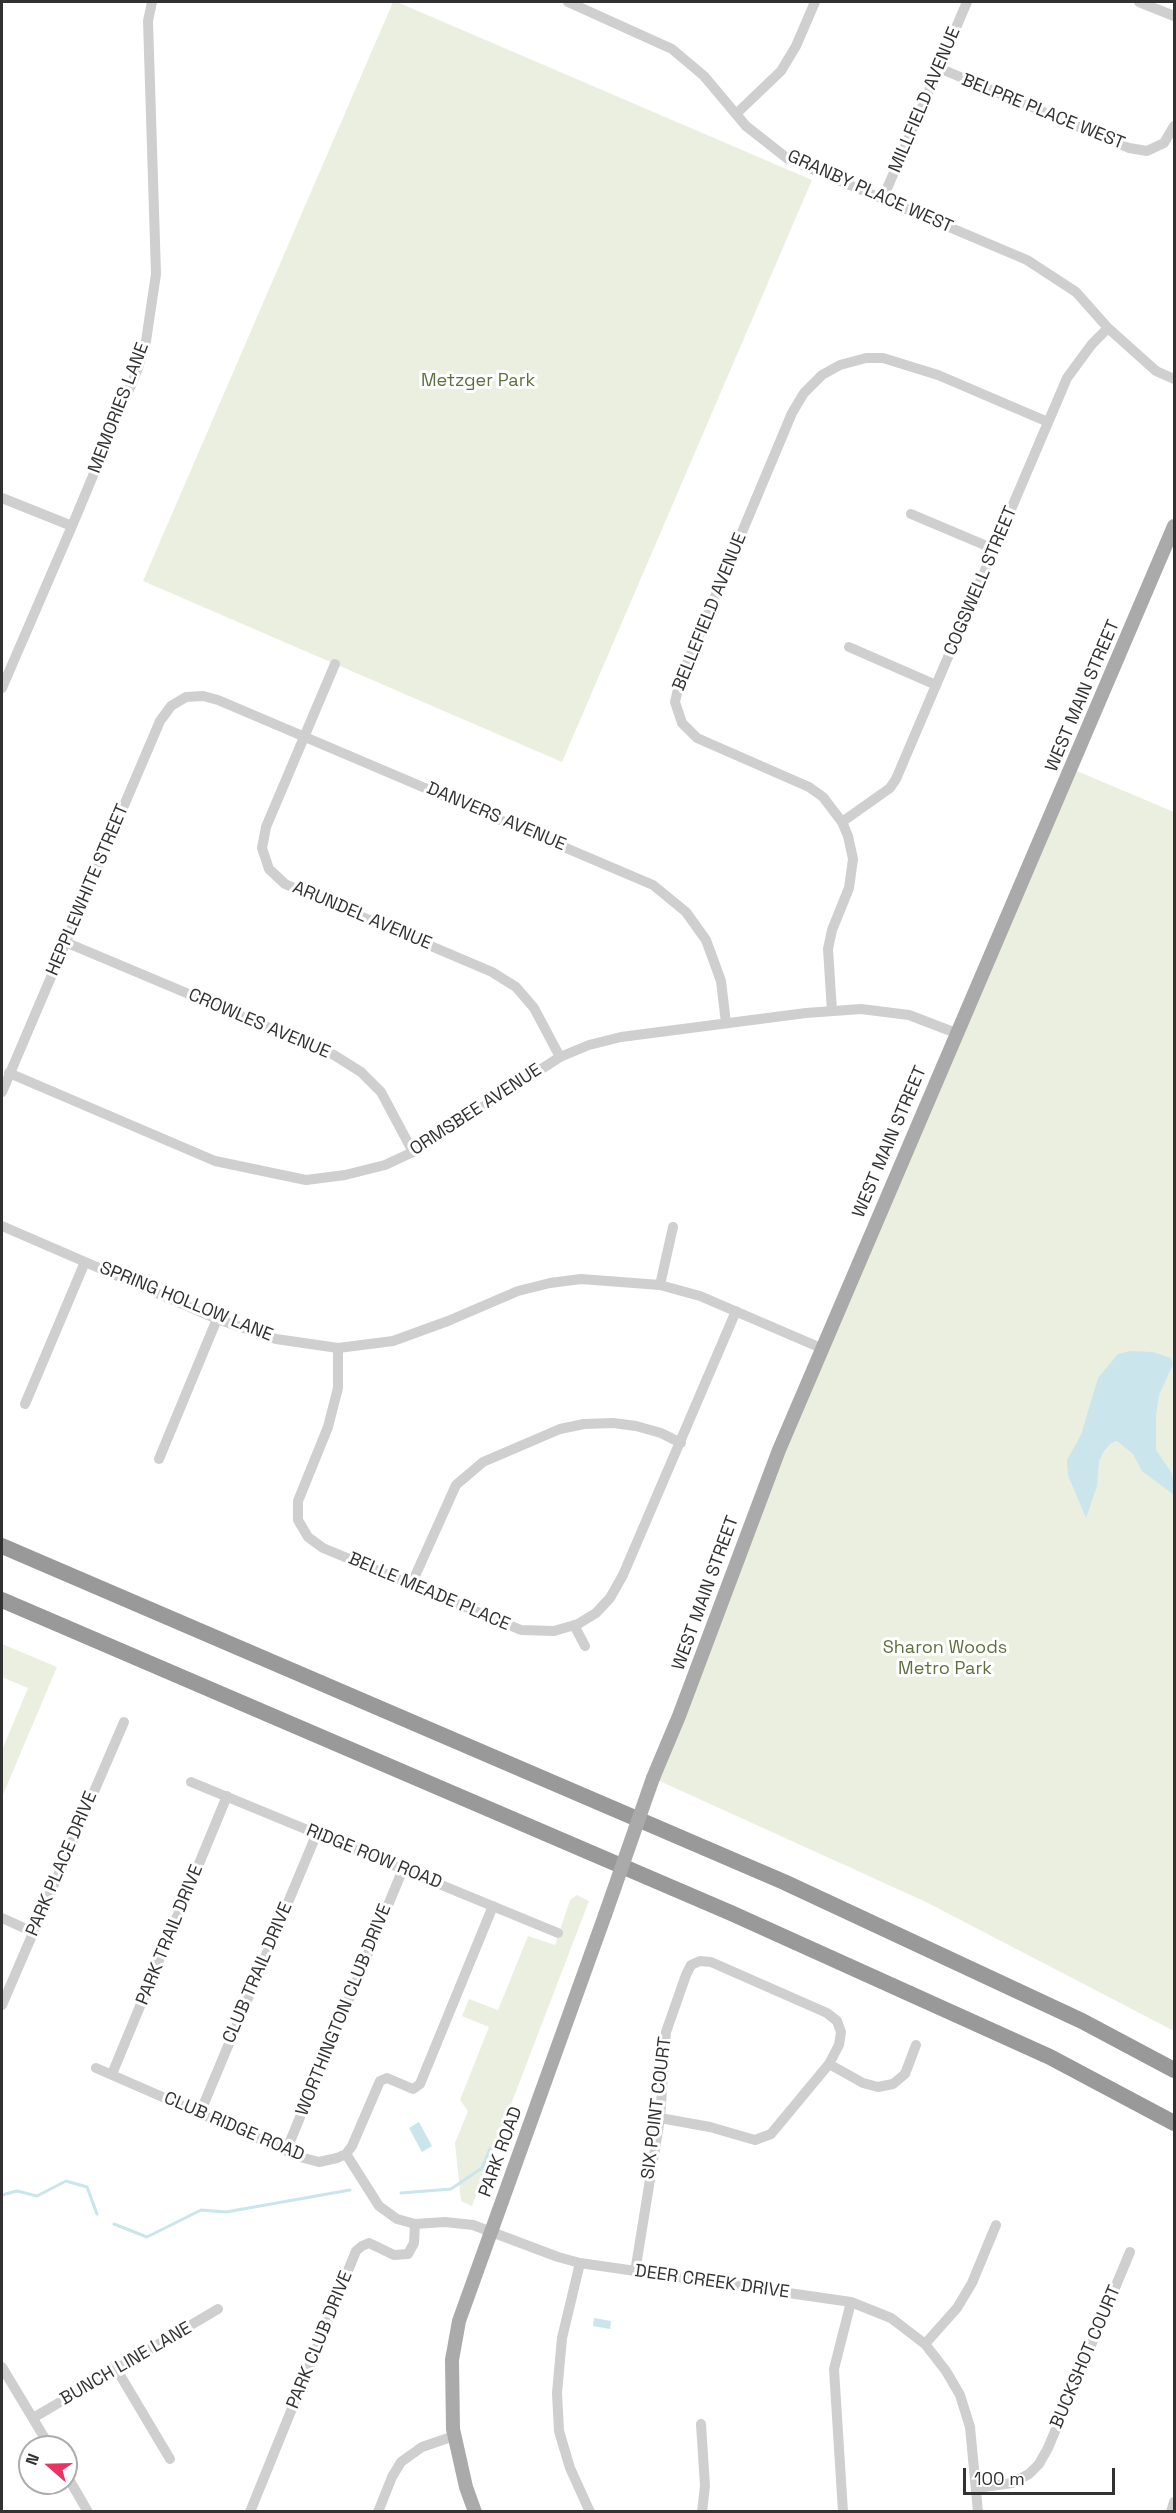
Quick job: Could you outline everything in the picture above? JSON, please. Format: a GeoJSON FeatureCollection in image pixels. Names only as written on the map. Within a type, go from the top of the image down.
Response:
{"type":"FeatureCollection","features":[{"type":"Feature","properties":{"kind":"highway"},"geometry":{"type":"LineString","coordinates":[[2,1546],[784,1882],[1082,2021],[1174,2070]]}},
{"type":"Feature","properties":{"kind":"highway"},"geometry":{"type":"LineString","coordinates":[[2,1600],[731,1913],[1050,2057],[1174,2123]]}},
{"type":"Feature","properties":{"kind":"main road","name":"WEST MAIN STREET"},"geometry":{"type":"LineString","coordinates":[[653,1778],[679,1716],[779,1450],[821,1348],[1072,769],[1174,526]]}},
{"type":"Feature","properties":{"kind":"main road","name":"PARK ROAD"},"geometry":{"type":"LineString","coordinates":[[475,2511],[466,2487],[454,2436],[451,2400],[452,2360],[459,2321],[653,1778]]}},
{"type":"Feature","properties":{"kind":"street","name":"MEMORIES LANE"},"geometry":{"type":"LineString","coordinates":[[2,688],[138,369],[151,314],[156,274],[148,21],[152,2]]}},
{"type":"Feature","properties":{"kind":"street","name":"GRANBY PLACE WEST"},"geometry":{"type":"LineString","coordinates":[[568,2],[672,49],[697,69],[746,126],[788,159],[1027,260],[1076,291],[1108,328],[1156,371],[1174,380]]}},
{"type":"Feature","properties":{"kind":"street"},"geometry":{"type":"LineString","coordinates":[[736,114],[781,71],[796,46],[815,2]]}},
{"type":"Feature","properties":{"kind":"street","name":"MILLFIELD AVENUE"},"geometry":{"type":"LineString","coordinates":[[883,198],[967,2]]}},
{"type":"Feature","properties":{"kind":"street"},"geometry":{"type":"LineString","coordinates":[[1139,2],[1174,16]]}},
{"type":"Feature","properties":{"kind":"street","name":"BELPRE PLACE WEST"},"geometry":{"type":"LineString","coordinates":[[939,68],[1129,148],[1147,151],[1164,143],[1174,126]]}},
{"type":"Feature","properties":{"kind":"street","name":"COGSWELL STREET"},"geometry":{"type":"LineString","coordinates":[[842,822],[890,789],[909,753],[1067,378],[1092,344],[1108,328]]}},
{"type":"Feature","properties":{"kind":"street","name":"BELLEFIELD AVENUE"},"geometry":{"type":"LineString","coordinates":[[832,1011],[828,949],[832,930],[849,888],[853,859],[842,822],[823,797],[809,787],[697,738],[682,723],[675,702],[680,680],[792,413],[804,393],[822,375],[840,364],[866,358],[883,358],[939,375],[1048,422]]}},
{"type":"Feature","properties":{"kind":"street"},"geometry":{"type":"LineString","coordinates":[[2,498],[72,526]]}},
{"type":"Feature","properties":{"kind":"street"},"geometry":{"type":"LineString","coordinates":[[912,514],[994,549]]}},
{"type":"Feature","properties":{"kind":"street"},"geometry":{"type":"LineString","coordinates":[[849,647],[936,685]]}},
{"type":"Feature","properties":{"kind":"street","name":"ARUNDEL AVENUE"},"geometry":{"type":"LineString","coordinates":[[335,664],[263,838],[264,859],[269,869],[285,884],[492,972],[516,987],[534,1008],[560,1057]]}},
{"type":"Feature","properties":{"kind":"street","name":"DANVERS AVENUE"},"geometry":{"type":"LineString","coordinates":[[186,697],[203,696],[219,700],[653,885],[686,912],[706,940],[721,981],[726,1023]]}},
{"type":"Feature","properties":{"kind":"street","name":"HEPPLEWHITE STREET"},"geometry":{"type":"LineString","coordinates":[[2,1092],[160,721],[171,706],[186,697]]}},
{"type":"Feature","properties":{"kind":"street","name":"CROWLES AVENUE"},"geometry":{"type":"LineString","coordinates":[[65,942],[334,1055],[361,1072],[381,1092],[413,1152]]}},
{"type":"Feature","properties":{"kind":"street","name":"ORMSBEE AVENUE"},"geometry":{"type":"LineString","coordinates":[[9,1074],[215,1161],[306,1179],[345,1175],[385,1165],[413,1152],[560,1057],[589,1045],[621,1037],[861,1009],[909,1015],[956,1033]]}},
{"type":"Feature","properties":{"kind":"street","name":"SPRING HOLLOW LANE"},"geometry":{"type":"LineString","coordinates":[[2,1226],[217,1318],[276,1339],[338,1348],[393,1341],[448,1322],[518,1291],[550,1283],[581,1279],[660,1285],[700,1296],[821,1348]]}},
{"type":"Feature","properties":{"kind":"street"},"geometry":{"type":"LineString","coordinates":[[660,1285],[673,1227]]}},
{"type":"Feature","properties":{"kind":"street"},"geometry":{"type":"LineString","coordinates":[[25,1404],[85,1262]]}},
{"type":"Feature","properties":{"kind":"street","name":"BELLE MEADE PLACE"},"geometry":{"type":"LineString","coordinates":[[338,1348],[338,1388],[328,1427],[298,1501],[298,1520],[308,1537],[323,1548],[522,1630],[555,1631],[574,1625],[596,1612],[610,1598],[623,1575],[681,1443],[736,1311]]}},
{"type":"Feature","properties":{"kind":"street"},"geometry":{"type":"LineString","coordinates":[[159,1459],[217,1318]]}},
{"type":"Feature","properties":{"kind":"street"},"geometry":{"type":"LineString","coordinates":[[411,1585],[456,1485],[483,1462],[560,1429],[584,1424],[613,1423],[636,1426],[661,1433],[681,1443]]}},
{"type":"Feature","properties":{"kind":"street"},"geometry":{"type":"LineString","coordinates":[[574,1625],[585,1646]]}},
{"type":"Feature","properties":{"kind":"street","name":"PARK PLACE DRIVE"},"geometry":{"type":"LineString","coordinates":[[2,2005],[123,1722]]}},
{"type":"Feature","properties":{"kind":"street","name":"RIDGE ROW ROAD"},"geometry":{"type":"LineString","coordinates":[[191,1782],[558,1933]]}},
{"type":"Feature","properties":{"kind":"street","name":"PARK TRAIL DRIVE"},"geometry":{"type":"LineString","coordinates":[[112,2074],[227,1796]]}},
{"type":"Feature","properties":{"kind":"street","name":"CLUB TRAIL DRIVE"},"geometry":{"type":"LineString","coordinates":[[200,2113],[317,1833]]}},
{"type":"Feature","properties":{"kind":"street","name":"WORTHINGTON CLUB DRIVE"},"geometry":{"type":"LineString","coordinates":[[286,2151],[403,1869]]}},
{"type":"Feature","properties":{"kind":"street"},"geometry":{"type":"LineString","coordinates":[[346,2154],[357,2136],[380,2081],[387,2078],[413,2089],[420,2084],[493,1906]]}},
{"type":"Feature","properties":{"kind":"street"},"geometry":{"type":"LineString","coordinates":[[2,1918],[33,1932]]}},
{"type":"Feature","properties":{"kind":"street","name":"SIX POINT COURT"},"geometry":{"type":"LineString","coordinates":[[635,2272],[660,2118],[666,2032],[691,1965],[700,1961],[711,1962],[827,2013],[837,2021],[841,2032],[839,2044],[829,2064]]}},
{"type":"Feature","properties":{"kind":"street"},"geometry":{"type":"LineString","coordinates":[[660,2118],[710,2127],[755,2140],[771,2134],[829,2064],[863,2083],[878,2087],[893,2084],[906,2074],[916,2045]]}},
{"type":"Feature","properties":{"kind":"street","name":"CLUB RIDGE ROAD"},"geometry":{"type":"LineString","coordinates":[[96,2068],[286,2151],[319,2162],[346,2154]]}},
{"type":"Feature","properties":{"kind":"street","name":"DEER CREEK DRIVE"},"geometry":{"type":"LineString","coordinates":[[346,2154],[379,2206],[397,2219],[414,2224],[445,2222],[471,2225],[558,2258],[580,2263],[851,2302],[891,2318],[925,2344],[960,2395],[970,2427],[978,2511]]}},
{"type":"Feature","properties":{"kind":"street","name":"PARK CLUB DRIVE"},"geometry":{"type":"LineString","coordinates":[[250,2511],[356,2251],[369,2243],[394,2255],[408,2254],[414,2243],[414,2224]]}},
{"type":"Feature","properties":{"kind":"street"},"geometry":{"type":"LineString","coordinates":[[925,2344],[941,2328],[962,2300],[972,2283],[996,2226]]}},
{"type":"Feature","properties":{"kind":"street","name":"BUCKSHOT COURT"},"geometry":{"type":"LineString","coordinates":[[977,2488],[1012,2483],[1029,2474],[1039,2464],[1048,2448],[1130,2252]]}},
{"type":"Feature","properties":{"kind":"street"},"geometry":{"type":"LineString","coordinates":[[580,2263],[562,2338],[556,2393],[559,2431],[570,2468],[590,2511]]}},
{"type":"Feature","properties":{"kind":"street"},"geometry":{"type":"LineString","coordinates":[[843,2511],[834,2369],[851,2302]]}},
{"type":"Feature","properties":{"kind":"street","name":"BUNCH LINE LANE"},"geometry":{"type":"LineString","coordinates":[[33,2418],[218,2309]]}},
{"type":"Feature","properties":{"kind":"street"},"geometry":{"type":"LineString","coordinates":[[2,2367],[43,2435]]}},
{"type":"Feature","properties":{"kind":"street"},"geometry":{"type":"LineString","coordinates":[[117,2370],[170,2459]]}},
{"type":"Feature","properties":{"kind":"street"},"geometry":{"type":"LineString","coordinates":[[701,2424],[705,2486],[702,2511]]}},
{"type":"Feature","properties":{"kind":"street"},"geometry":{"type":"LineString","coordinates":[[378,2511],[401,2462],[422,2447],[454,2436]]}},
{"type":"Feature","properties":{"kind":"street"},"geometry":{"type":"LineString","coordinates":[[78,2494],[88,2511]]}},
{"type":"Feature","properties":{"kind":"street"},"geometry":{"type":"LineString","coordinates":[[1171,2511],[1174,2502]]}},
{"type":"Feature","properties":{"kind":"green space","name":"Metzger Park"},"geometry":{"type":"Polygon","coordinates":[[[393,2],[812,180],[562,762],[143,581],[393,2]]]}},
{"type":"Feature","properties":{"kind":"green space","name":"Sharon Woods Metro Park"},"geometry":{"type":"Polygon","coordinates":[[[1072,769],[1174,812],[1174,2031],[926,1902],[653,1778],[740,1552],[1072,769]]]}},
{"type":"Feature","properties":{"kind":"green space"},"geometry":{"type":"Polygon","coordinates":[[[2,1644],[57,1667],[2,1797],[2,1750],[28,1688],[2,1677],[2,1644]]]}},
{"type":"Feature","properties":{"kind":"green space"},"geometry":{"type":"Polygon","coordinates":[[[577,1895],[589,1901],[472,2206],[461,2201],[455,2143],[468,2111],[460,2100],[489,2027],[462,2016],[469,1999],[498,2010],[528,1936],[555,1945],[570,1900],[577,1895]]]}},
{"type":"Feature","properties":{"kind":"water"},"geometry":{"type":"Polygon","coordinates":[[[1130,1351],[1153,1352],[1171,1358],[1173,1364],[1159,1395],[1156,1414],[1156,1450],[1171,1472],[1174,1495],[1142,1471],[1133,1454],[1117,1441],[1111,1443],[1099,1461],[1097,1486],[1086,1518],[1068,1475],[1067,1460],[1081,1435],[1098,1378],[1118,1354],[1130,1351]]]}},
{"type":"Feature","properties":{"kind":"water"},"geometry":{"type":"Polygon","coordinates":[[[419,2122],[432,2146],[422,2152],[409,2128],[419,2122]]]}},
{"type":"Feature","properties":{"kind":"water"},"geometry":{"type":"Polygon","coordinates":[[[594,2318],[611,2321],[610,2329],[593,2326],[594,2318]]]}},
{"type":"Feature","properties":{"kind":"waterway"},"geometry":{"type":"LineString","coordinates":[[401,2193],[451,2189],[482,2168],[490,2149],[505,2142]]}},
{"type":"Feature","properties":{"kind":"waterway"},"geometry":{"type":"LineString","coordinates":[[2,2195],[17,2191],[37,2196],[66,2181],[87,2187],[97,2214]]}},
{"type":"Feature","properties":{"kind":"waterway"},"geometry":{"type":"LineString","coordinates":[[114,2224],[147,2237],[201,2210],[226,2212],[350,2190]]}}]}
